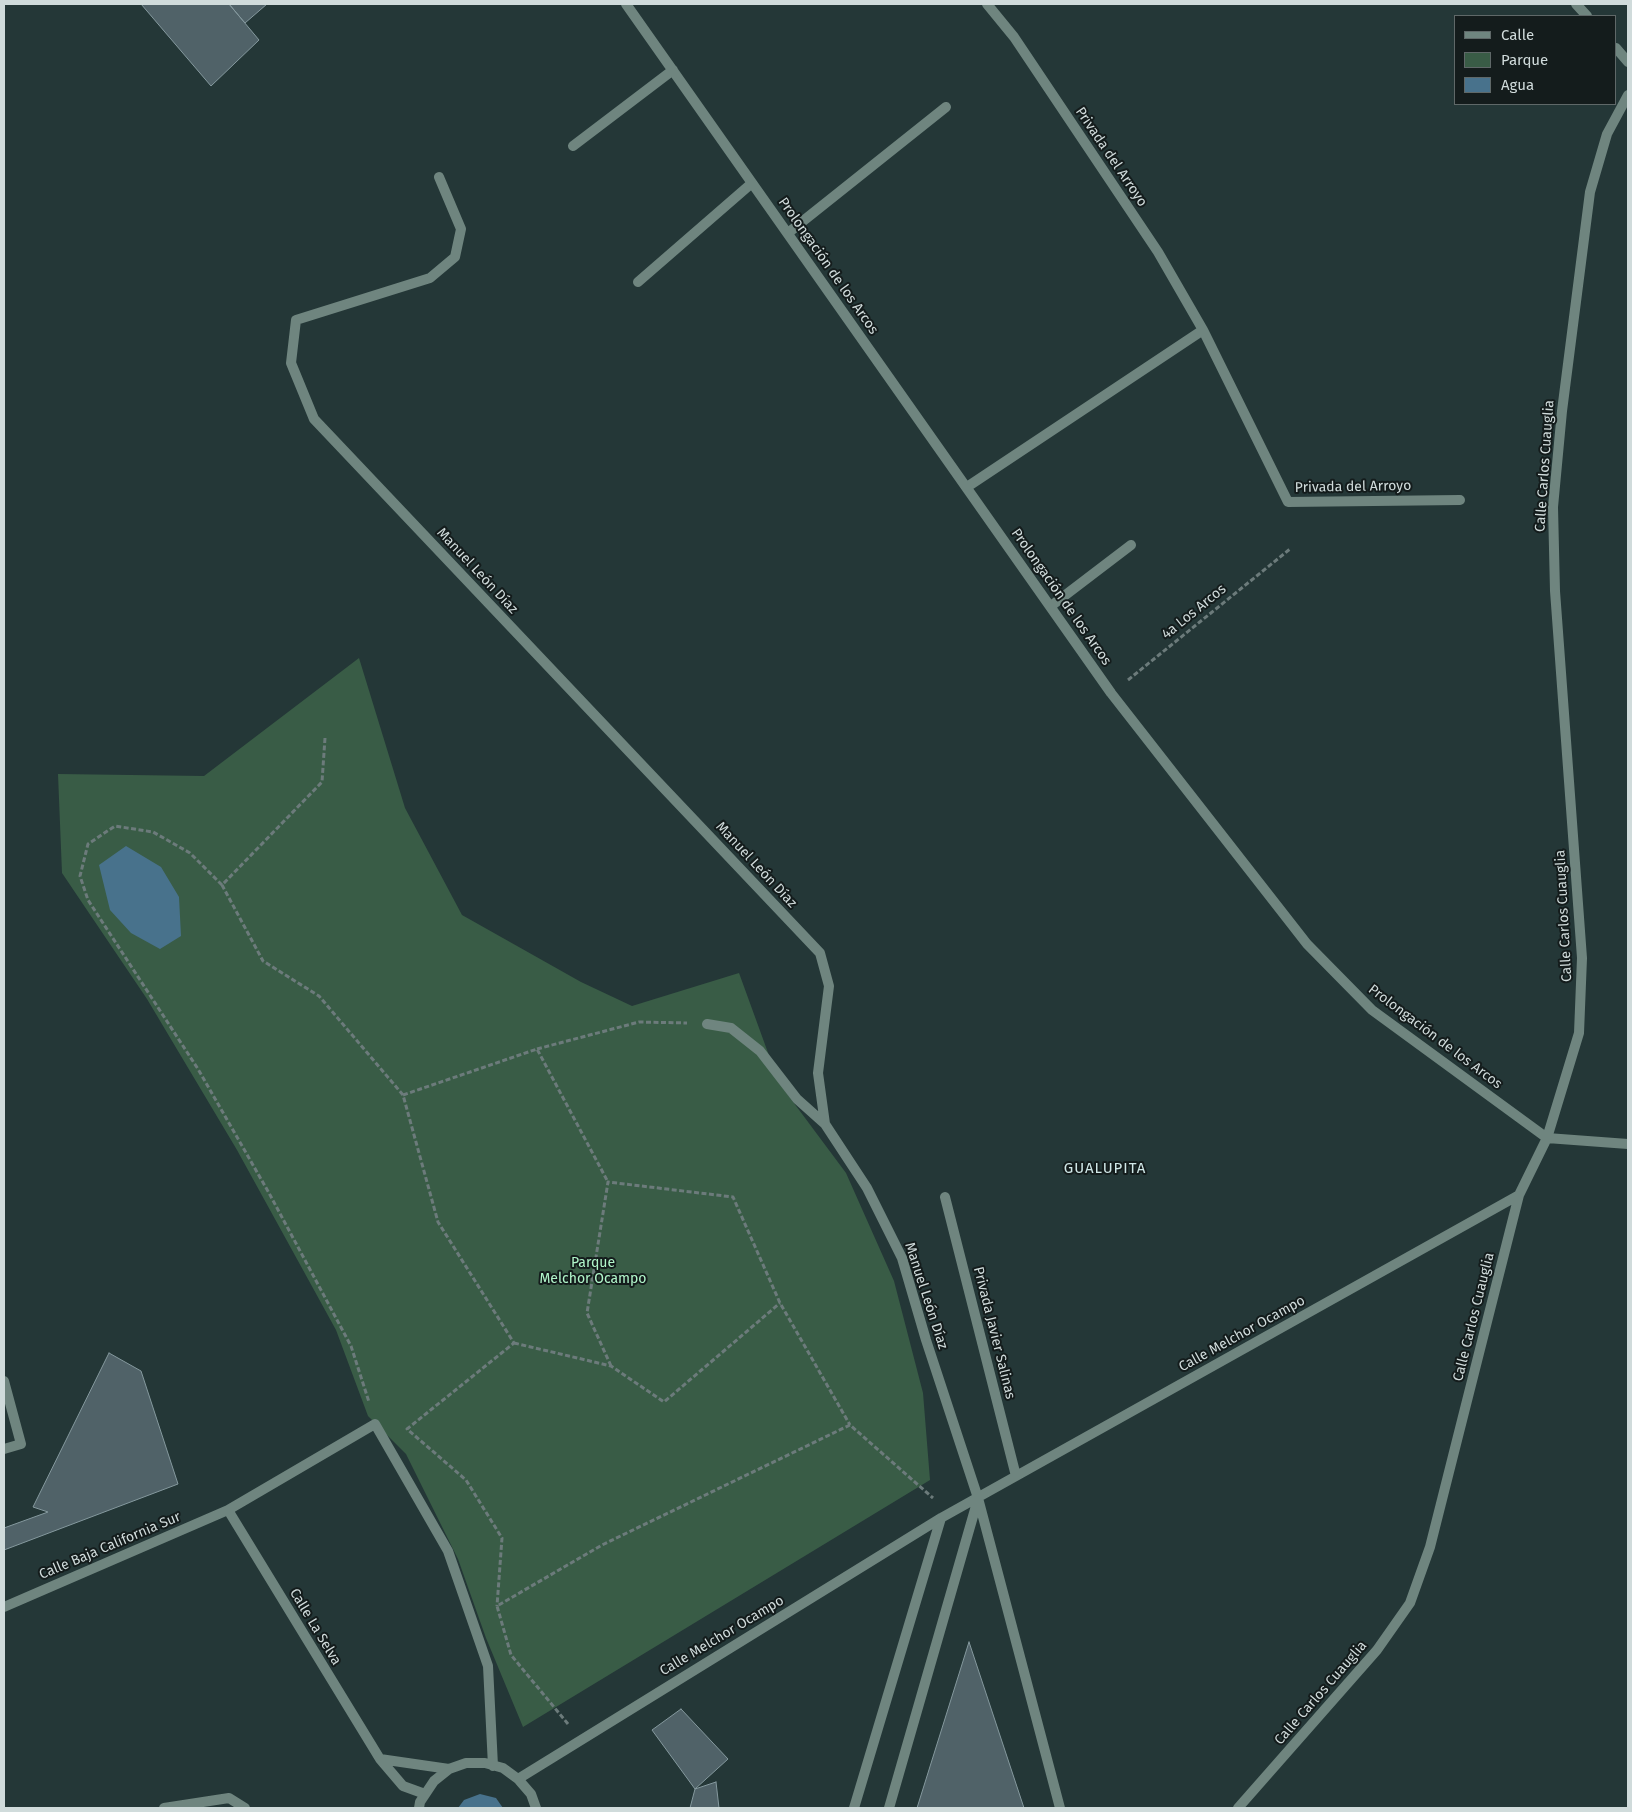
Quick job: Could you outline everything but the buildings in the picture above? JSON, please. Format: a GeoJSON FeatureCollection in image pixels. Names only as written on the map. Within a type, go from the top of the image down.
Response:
{"type":"FeatureCollection","features":[{"type":"Feature","properties":{"kind":"street","name":"Prolongación de los Arcos"},"geometry":{"type":"LineString","coordinates":[[626,4],[1112,693],[1307,944],[1372,1010],[1547,1138]]}},
{"type":"Feature","properties":{"kind":"street","name":"Privada del Arroyo"},"geometry":{"type":"LineString","coordinates":[[987,4],[1014,37],[1158,252],[1203,330],[1288,502],[1460,500]]}},
{"type":"Feature","properties":{"kind":"street"},"geometry":{"type":"LineString","coordinates":[[1576,4],[1586,15]]}},
{"type":"Feature","properties":{"kind":"street"},"geometry":{"type":"LineString","coordinates":[[1617,49],[1628,62]]}},
{"type":"Feature","properties":{"kind":"street"},"geometry":{"type":"LineString","coordinates":[[573,146],[673,70]]}},
{"type":"Feature","properties":{"kind":"street","name":"Calle Carlos Cuauglia"},"geometry":{"type":"LineString","coordinates":[[1238,1808],[1377,1650],[1410,1603],[1430,1547],[1519,1195],[1547,1138],[1579,1033],[1582,958],[1556,591],[1554,497],[1562,411],[1590,192],[1607,134],[1628,95]]}},
{"type":"Feature","properties":{"kind":"street"},"geometry":{"type":"LineString","coordinates":[[788,233],[946,107]]}},
{"type":"Feature","properties":{"kind":"street","name":"Manuel León Díaz"},"geometry":{"type":"LineString","coordinates":[[439,177],[461,229],[455,258],[430,278],[296,320],[291,363],[314,419],[820,953],[829,986],[818,1074],[825,1124],[867,1188],[902,1258],[926,1340],[978,1498]]}},
{"type":"Feature","properties":{"kind":"street"},"geometry":{"type":"LineString","coordinates":[[638,282],[752,183]]}},
{"type":"Feature","properties":{"kind":"street"},"geometry":{"type":"LineString","coordinates":[[967,487],[1203,330]]}},
{"type":"Feature","properties":{"kind":"street"},"geometry":{"type":"LineString","coordinates":[[1050,606],[1131,545]]}},
{"type":"Feature","properties":{"kind":"street"},"geometry":{"type":"LineString","coordinates":[[708,1024],[731,1028],[760,1051],[797,1098],[825,1124]]}},
{"type":"Feature","properties":{"kind":"street"},"geometry":{"type":"LineString","coordinates":[[1547,1138],[1628,1144]]}},
{"type":"Feature","properties":{"kind":"street","name":"Calle Melchor Ocampo"},"geometry":{"type":"LineString","coordinates":[[518,1778],[946,1516],[1519,1195]]}},
{"type":"Feature","properties":{"kind":"street","name":"Privada Javier Salinas"},"geometry":{"type":"LineString","coordinates":[[945,1197],[1016,1476]]}},
{"type":"Feature","properties":{"kind":"street"},"geometry":{"type":"LineString","coordinates":[[4,1381],[22,1444],[4,1449]]}},
{"type":"Feature","properties":{"kind":"street"},"geometry":{"type":"LineString","coordinates":[[375,1424],[448,1551],[488,1666],[493,1766]]}},
{"type":"Feature","properties":{"kind":"street","name":"Calle Baja California Sur"},"geometry":{"type":"LineString","coordinates":[[4,1607],[228,1510],[375,1424]]}},
{"type":"Feature","properties":{"kind":"street"},"geometry":{"type":"LineString","coordinates":[[889,1808],[978,1498]]}},
{"type":"Feature","properties":{"kind":"street"},"geometry":{"type":"LineString","coordinates":[[978,1498],[1060,1808]]}},
{"type":"Feature","properties":{"kind":"street","name":"Calle La Selva"},"geometry":{"type":"LineString","coordinates":[[228,1510],[380,1759],[404,1786],[424,1794]]}},
{"type":"Feature","properties":{"kind":"street"},"geometry":{"type":"LineString","coordinates":[[854,1808],[946,1516]]}},
{"type":"Feature","properties":{"kind":"street"},"geometry":{"type":"LineString","coordinates":[[380,1759],[449,1769]]}},
{"type":"Feature","properties":{"kind":"street"},"geometry":{"type":"LineString","coordinates":[[419,1808],[424,1794],[434,1781],[449,1769],[466,1763],[485,1763],[503,1768],[518,1778],[531,1794],[536,1808]]}},
{"type":"Feature","properties":{"kind":"street"},"geometry":{"type":"LineString","coordinates":[[164,1808],[229,1798],[245,1808]]}},
{"type":"Feature","properties":{"kind":"path","name":"4a Los Arcos"},"geometry":{"type":"LineString","coordinates":[[1112,693],[1290,548]]}},
{"type":"Feature","properties":{"kind":"path"},"geometry":{"type":"LineString","coordinates":[[222,885],[322,782],[325,738]]}},
{"type":"Feature","properties":{"kind":"path"},"geometry":{"type":"LineString","coordinates":[[581,1738],[511,1655],[497,1606],[502,1538],[466,1480],[407,1429],[375,1424],[352,1346],[198,1068],[88,900],[80,876],[88,844],[115,826],[153,832],[190,853],[222,885],[263,961],[319,996],[403,1095],[438,1222],[514,1343],[611,1366],[664,1402],[780,1303]]}},
{"type":"Feature","properties":{"kind":"path"},"geometry":{"type":"LineString","coordinates":[[403,1095],[537,1049],[639,1022],[708,1024]]}},
{"type":"Feature","properties":{"kind":"path"},"geometry":{"type":"LineString","coordinates":[[537,1049],[608,1182],[586,1312],[611,1366]]}},
{"type":"Feature","properties":{"kind":"path"},"geometry":{"type":"LineString","coordinates":[[608,1182],[733,1197],[780,1303],[850,1425],[946,1516]]}},
{"type":"Feature","properties":{"kind":"path"},"geometry":{"type":"LineString","coordinates":[[407,1429],[514,1343]]}},
{"type":"Feature","properties":{"kind":"path"},"geometry":{"type":"LineString","coordinates":[[497,1606],[602,1545],[850,1425]]}},
{"type":"Feature","properties":{"kind":"green space","name":"Parque Melchor Ocampo"},"geometry":{"type":"Polygon","coordinates":[[[359,658],[405,808],[462,915],[581,982],[632,1006],[739,973],[779,1083],[846,1173],[894,1281],[923,1393],[930,1480],[523,1727],[486,1638],[458,1559],[406,1454],[368,1416],[336,1330],[237,1150],[147,999],[62,873],[58,774],[204,776],[359,658]]]}},
{"type":"Feature","properties":{"kind":"water"},"geometry":{"type":"Polygon","coordinates":[[[126,846],[161,867],[179,897],[181,936],[160,949],[131,933],[110,910],[99,865],[126,846]]]}},
{"type":"Feature","properties":{"kind":"water"},"geometry":{"type":"Polygon","coordinates":[[[480,1794],[496,1798],[503,1808],[458,1808],[464,1800],[480,1794]]]}},
{"type":"Feature","properties":{"kind":"district","name":"GUALUPITA"},"geometry":{"type":"Point","coordinates":[1105,1169]}}]}
